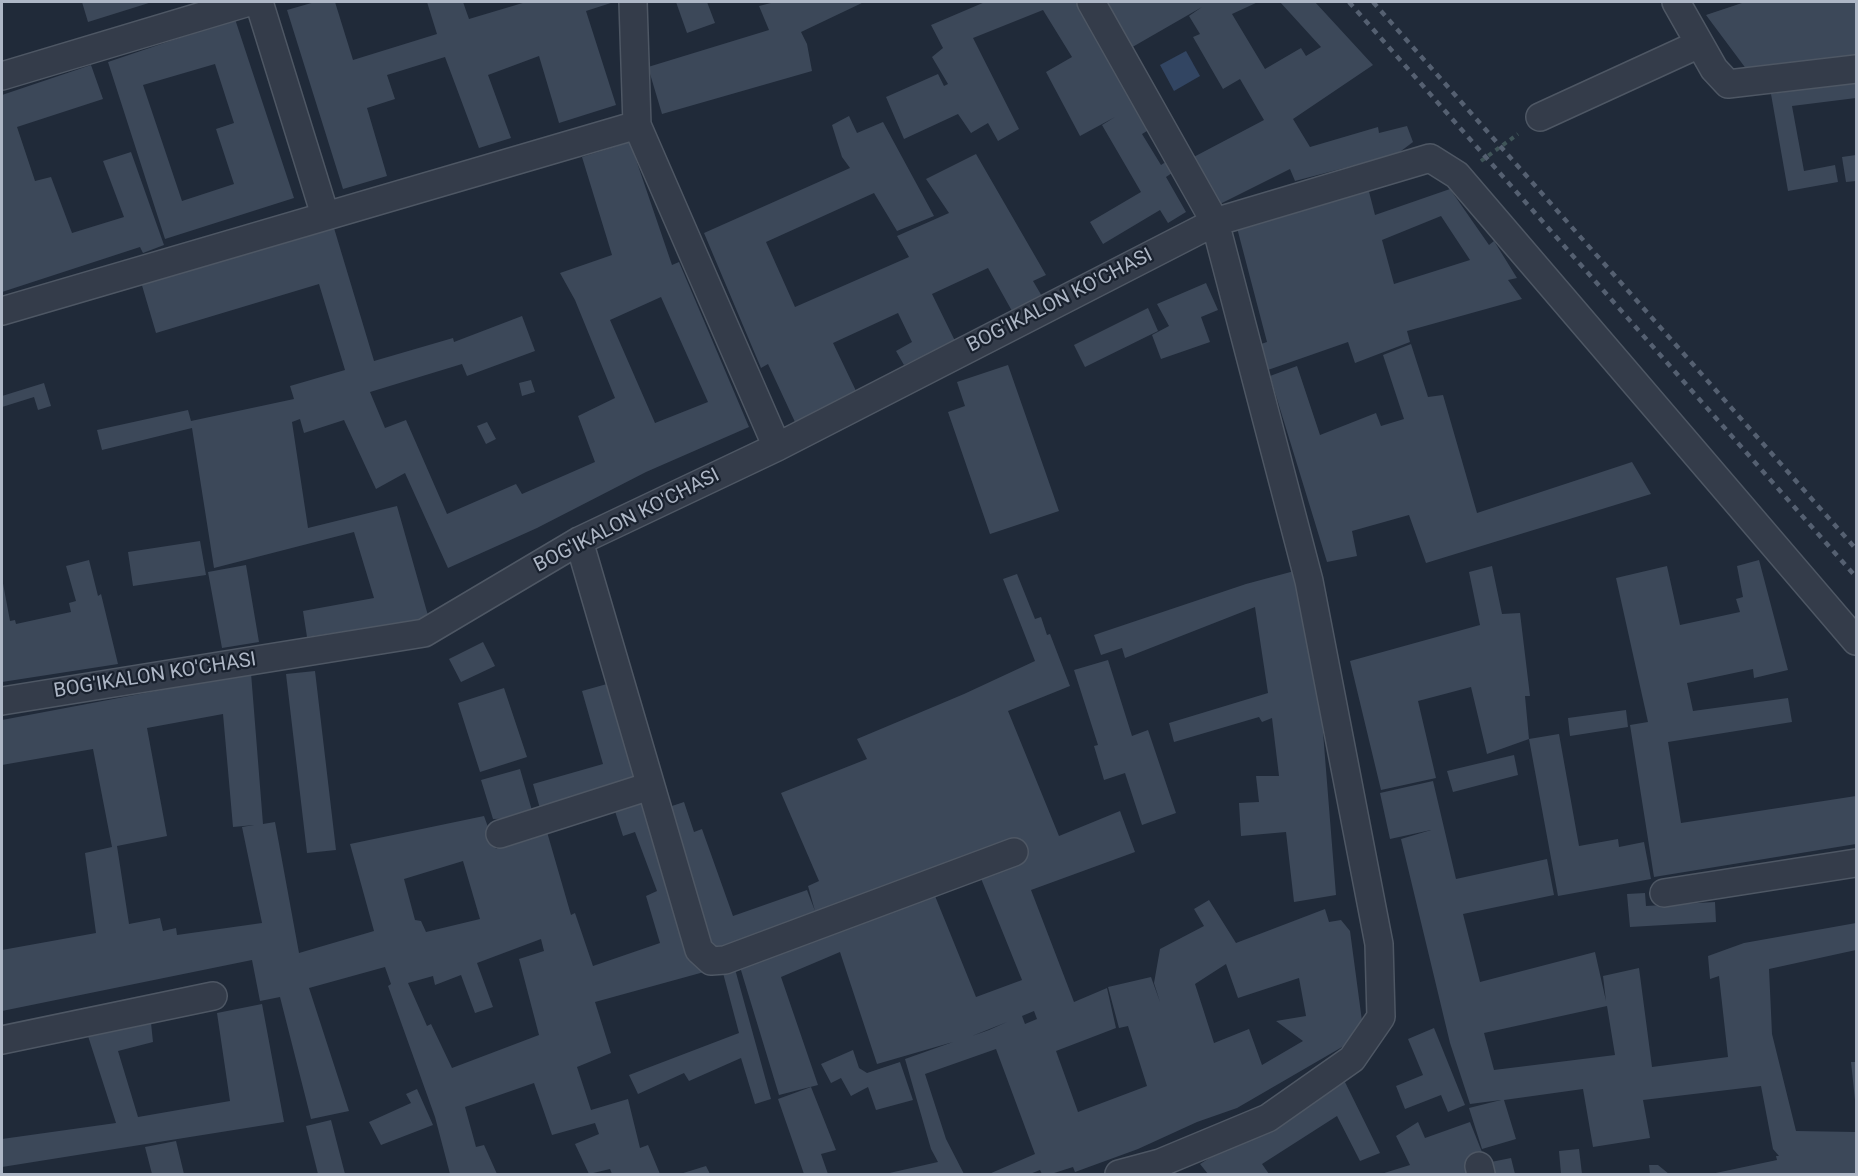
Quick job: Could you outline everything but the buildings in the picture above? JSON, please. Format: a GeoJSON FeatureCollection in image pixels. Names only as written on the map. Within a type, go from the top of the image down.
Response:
{"type":"FeatureCollection","features":[{"type":"Feature","properties":{"kind":"street"},"geometry":{"type":"LineString","coordinates":[[2,76],[249,2]]}},
{"type":"Feature","properties":{"kind":"street"},"geometry":{"type":"LineString","coordinates":[[259,2],[326,215]]}},
{"type":"Feature","properties":{"kind":"street"},"geometry":{"type":"LineString","coordinates":[[633,2],[637,125],[777,447]]}},
{"type":"Feature","properties":{"kind":"street"},"geometry":{"type":"LineString","coordinates":[[1091,2],[1215,222],[1309,581],[1378,944],[1381,1017],[1352,1059],[1268,1118],[1164,1169],[1119,1174]]}},
{"type":"Feature","properties":{"kind":"street"},"geometry":{"type":"LineString","coordinates":[[1676,2],[1699,44],[1728,84],[1857,69]]}},
{"type":"Feature","properties":{"kind":"street"},"geometry":{"type":"LineString","coordinates":[[1540,117],[1699,44]]}},
{"type":"Feature","properties":{"kind":"street"},"geometry":{"type":"LineString","coordinates":[[2,311],[637,125]]}},
{"type":"Feature","properties":{"kind":"street","name":"BOG'IKALON KO'CHASI"},"geometry":{"type":"LineString","coordinates":[[2,701],[424,633],[579,541],[777,447],[1215,222],[1430,158],[1457,175],[1857,641]]}},
{"type":"Feature","properties":{"kind":"street"},"geometry":{"type":"LineString","coordinates":[[579,541],[699,950],[711,961],[725,960],[1014,852]]}},
{"type":"Feature","properties":{"kind":"street"},"geometry":{"type":"LineString","coordinates":[[500,834],[650,786]]}},
{"type":"Feature","properties":{"kind":"street"},"geometry":{"type":"LineString","coordinates":[[1664,893],[1857,863]]}},
{"type":"Feature","properties":{"kind":"street"},"geometry":{"type":"LineString","coordinates":[[2,1040],[213,996]]}},
{"type":"Feature","properties":{"kind":"path"},"geometry":{"type":"LineString","coordinates":[[1457,175],[1487,158],[1540,117]]}},
{"type":"Feature","properties":{"kind":"water"},"geometry":{"type":"Polygon","coordinates":[[[1186,51],[1200,76],[1174,91],[1160,65],[1186,51]]]}},
{"type":"Feature","properties":{"kind":"railway"},"geometry":{"type":"LineString","coordinates":[[1349,2],[1856,577]]}},
{"type":"Feature","properties":{"kind":"railway"},"geometry":{"type":"LineString","coordinates":[[1373,2],[1856,549]]}}]}
